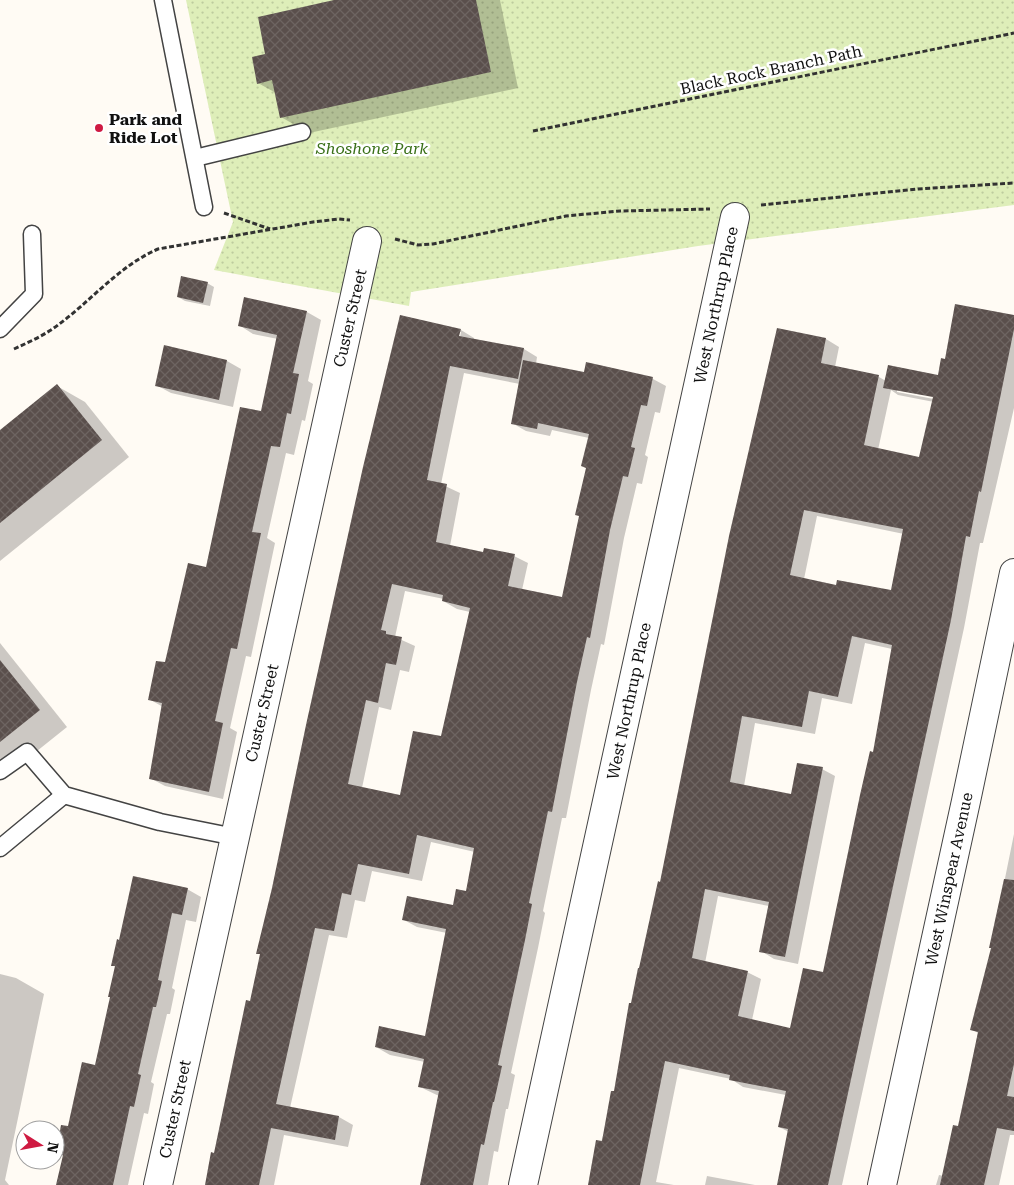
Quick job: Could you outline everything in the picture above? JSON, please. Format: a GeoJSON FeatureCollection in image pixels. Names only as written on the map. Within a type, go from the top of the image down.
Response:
{"type":"FeatureCollection","features":[{"type":"Feature","properties":{"kind":"street","name":"West Northrup Place"},"geometry":{"type":"LineString","coordinates":[[523,1185],[737,210]]}},
{"type":"Feature","properties":{"kind":"street","name":"Custer Street"},"geometry":{"type":"LineString","coordinates":[[158,1185],[235,837],[361,231]]}},
{"type":"Feature","properties":{"kind":"street","name":"West Winspear Avenue"},"geometry":{"type":"LineString","coordinates":[[882,1185],[1014,573]]}},
{"type":"Feature","properties":{"kind":"lane"},"geometry":{"type":"LineString","coordinates":[[163,0],[204,207]]}},
{"type":"Feature","properties":{"kind":"lane"},"geometry":{"type":"LineString","coordinates":[[195,158],[302,132]]}},
{"type":"Feature","properties":{"kind":"lane"},"geometry":{"type":"LineString","coordinates":[[0,330],[34,294],[32,234]]}},
{"type":"Feature","properties":{"kind":"lane"},"geometry":{"type":"LineString","coordinates":[[0,771],[27,752],[64,795],[160,822],[235,837]]}},
{"type":"Feature","properties":{"kind":"lane"},"geometry":{"type":"LineString","coordinates":[[0,848],[64,795]]}},
{"type":"Feature","properties":{"kind":"path","name":"Black Rock Branch Path"},"geometry":{"type":"LineString","coordinates":[[533,131],[1014,32]]}},
{"type":"Feature","properties":{"kind":"path"},"geometry":{"type":"LineString","coordinates":[[394,238],[418,245],[433,244],[566,216],[620,211],[737,210],[918,189],[1014,183]]}},
{"type":"Feature","properties":{"kind":"path"},"geometry":{"type":"LineString","coordinates":[[204,207],[271,229]]}},
{"type":"Feature","properties":{"kind":"path"},"geometry":{"type":"LineString","coordinates":[[10,350],[31,341],[58,325],[140,257],[158,250],[271,229],[339,219],[361,231]]}},
{"type":"Feature","properties":{"kind":"green space","name":"Shoshone Park"},"geometry":{"type":"Polygon","coordinates":[[[186,0],[1014,0],[1014,205],[698,246],[411,292],[409,306],[214,270],[233,222],[186,0]]]}},
{"type":"Feature","properties":{"kind":"building"},"geometry":{"type":"Polygon","coordinates":[[[334,0],[476,0],[491,72],[280,118],[272,80],[257,84],[252,57],[265,54],[258,17],[334,0]]]}},
{"type":"Feature","properties":{"kind":"building"},"geometry":{"type":"Polygon","coordinates":[[[181,276],[208,282],[203,303],[177,297],[181,276]]]}},
{"type":"Feature","properties":{"kind":"building"},"geometry":{"type":"Polygon","coordinates":[[[244,297],[307,311],[293,373],[299,374],[291,414],[287,413],[280,447],[271,446],[252,532],[261,533],[237,649],[231,648],[215,721],[223,723],[209,792],[149,779],[162,703],[148,700],[156,661],[165,662],[188,563],[206,567],[240,407],[261,411],[277,335],[238,326],[244,297]]]}},
{"type":"Feature","properties":{"kind":"building"},"geometry":{"type":"Polygon","coordinates":[[[955,304],[1014,315],[1014,329],[981,492],[979,491],[970,537],[966,536],[951,620],[828,1185],[777,1185],[788,1129],[778,1127],[786,1091],[729,1080],[730,1075],[665,1061],[640,1185],[588,1185],[596,1140],[602,1141],[611,1091],[614,1091],[629,1003],[631,1003],[658,881],[660,882],[729,536],[777,328],[826,338],[821,363],[879,375],[864,445],[919,457],[933,397],[883,388],[888,365],[938,375],[941,358],[945,359],[955,304]],[[804,510],[790,575],[836,585],[837,580],[891,590],[903,529],[804,510]],[[852,636],[838,697],[809,691],[802,727],[742,716],[730,782],[791,794],[797,763],[823,767],[785,957],[759,952],[769,902],[705,889],[692,958],[748,971],[738,1016],[790,1028],[803,968],[823,972],[870,751],[873,752],[892,645],[852,636]]]}},
{"type":"Feature","properties":{"kind":"building"},"geometry":{"type":"Polygon","coordinates":[[[400,315],[461,329],[459,336],[524,348],[518,379],[450,366],[427,480],[447,484],[436,542],[483,552],[484,548],[515,554],[508,586],[562,597],[579,516],[575,515],[586,468],[581,466],[589,434],[538,423],[537,429],[511,424],[523,360],[584,372],[586,362],[653,377],[647,406],[641,405],[631,447],[635,448],[628,477],[623,476],[610,530],[590,638],[587,637],[552,812],[548,811],[529,903],[532,904],[498,1065],[502,1066],[484,1145],[481,1144],[473,1185],[420,1185],[439,1091],[418,1087],[424,1059],[375,1047],[379,1026],[425,1036],[446,929],[402,920],[407,896],[453,905],[456,889],[466,891],[474,848],[417,835],[409,874],[358,864],[351,895],[342,893],[334,931],[315,928],[276,1104],[339,1116],[335,1140],[271,1128],[259,1185],[205,1185],[211,1152],[214,1153],[246,1000],[250,1001],[260,954],[256,954],[363,467],[400,315]],[[392,584],[381,630],[386,631],[386,634],[402,637],[396,665],[386,663],[378,703],[366,700],[348,784],[400,795],[413,731],[441,736],[470,608],[442,601],[443,595],[392,584]]]}},
{"type":"Feature","properties":{"kind":"building"},"geometry":{"type":"Polygon","coordinates":[[[164,345],[227,360],[219,400],[155,386],[164,345]]]}},
{"type":"Feature","properties":{"kind":"building"},"geometry":{"type":"Polygon","coordinates":[[[57,384],[102,440],[0,523],[0,430],[57,384]]]}},
{"type":"Feature","properties":{"kind":"building"},"geometry":{"type":"Polygon","coordinates":[[[0,660],[40,710],[0,742],[0,660]]]}},
{"type":"Feature","properties":{"kind":"building"},"geometry":{"type":"Polygon","coordinates":[[[133,876],[188,888],[182,915],[172,913],[158,980],[162,981],[156,1007],[153,1007],[138,1074],[141,1075],[134,1107],[130,1106],[113,1185],[56,1185],[60,1170],[65,1170],[65,1126],[68,1126],[82,1062],[95,1065],[115,966],[111,966],[117,939],[119,940],[133,876]]]}},
{"type":"Feature","properties":{"kind":"building"},"geometry":{"type":"Polygon","coordinates":[[[1004,879],[1014,880],[1014,1064],[1007,1096],[1014,1097],[1014,1131],[997,1128],[984,1185],[940,1185],[953,1125],[958,1126],[978,1032],[970,1030],[991,948],[989,948],[1004,879]]]}},
{"type":"Feature","properties":{"kind":"place","name":"Park and Ride Lot"},"geometry":{"type":"Point","coordinates":[99,128]}}]}
